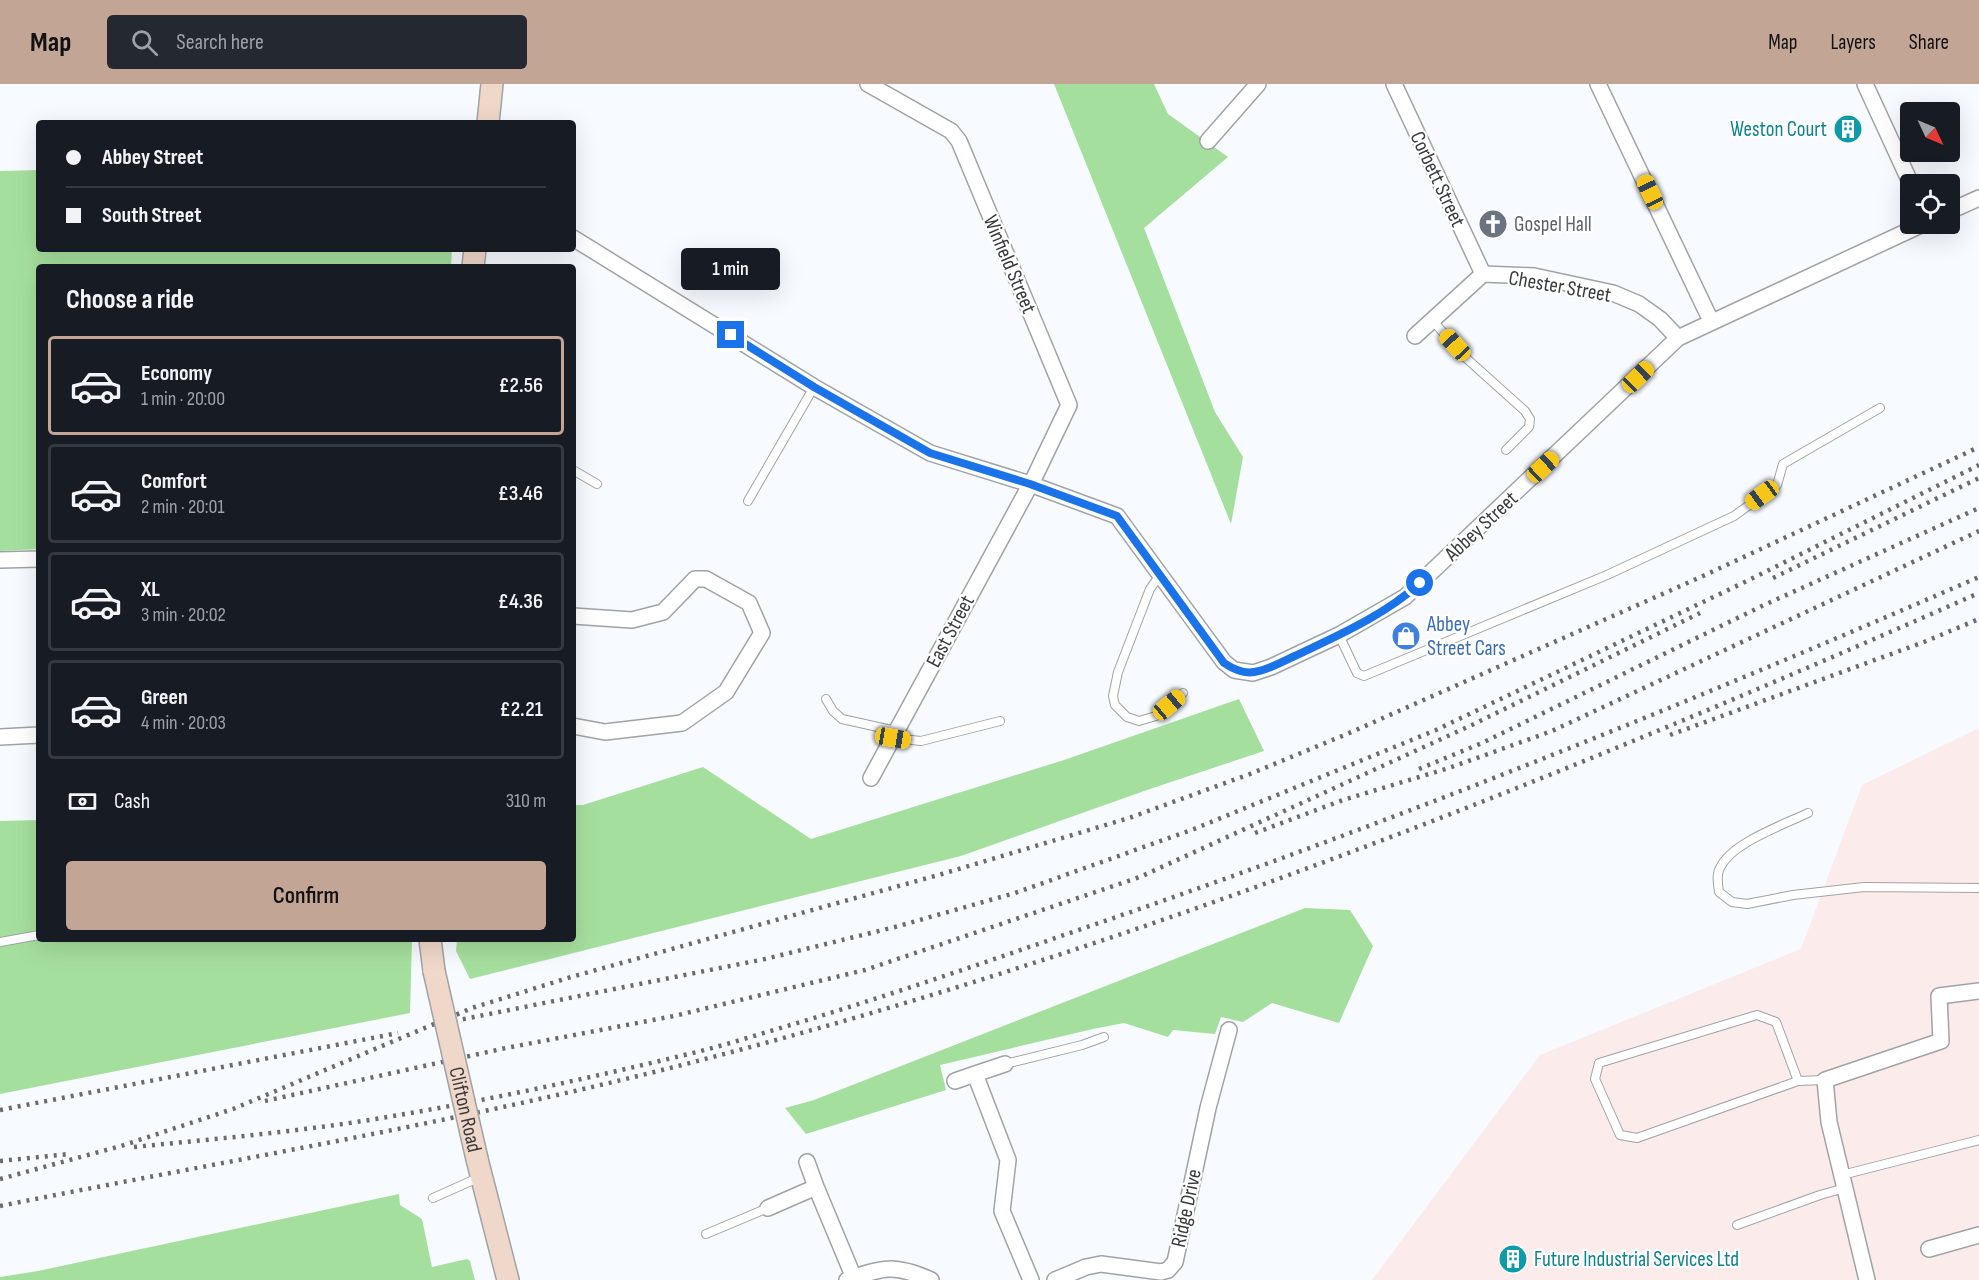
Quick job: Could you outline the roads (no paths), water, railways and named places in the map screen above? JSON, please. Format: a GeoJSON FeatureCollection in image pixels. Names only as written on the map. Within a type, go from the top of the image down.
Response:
{"type":"FeatureCollection","features":[{"type":"Feature","properties":{"kind":"street"},"geometry":{"type":"LineString","coordinates":[[488,120],[492,84]]}},
{"type":"Feature","properties":{"kind":"street","name":"Winfield Street"},"geometry":{"type":"LineString","coordinates":[[868,84],[951,131],[958,141],[1069,405],[1030,484]]}},
{"type":"Feature","properties":{"kind":"street"},"geometry":{"type":"LineString","coordinates":[[1208,141],[1258,84]]}},
{"type":"Feature","properties":{"kind":"street","name":"Corbett Street"},"geometry":{"type":"LineString","coordinates":[[1394,84],[1483,274]]}},
{"type":"Feature","properties":{"kind":"street"},"geometry":{"type":"LineString","coordinates":[[1599,84],[1711,321]]}},
{"type":"Feature","properties":{"kind":"street"},"geometry":{"type":"LineString","coordinates":[[1865,84],[1906,174]]}},
{"type":"Feature","properties":{"kind":"street"},"geometry":{"type":"LineString","coordinates":[[1960,207],[1979,198]]}},
{"type":"Feature","properties":{"kind":"street","name":"Abbey Street"},"geometry":{"type":"LineString","coordinates":[[576,240],[814,387],[930,453],[1030,484],[1117,516],[1224,663],[1234,670],[1253,673],[1339,635],[1405,597],[1678,338],[1901,234]]}},
{"type":"Feature","properties":{"kind":"street","name":"Chester Street"},"geometry":{"type":"LineString","coordinates":[[1415,336],[1483,274],[1534,276],[1613,292],[1639,304],[1660,319],[1678,338]]}},
{"type":"Feature","properties":{"kind":"street","name":"East Street"},"geometry":{"type":"LineString","coordinates":[[871,778],[1030,484]]}},
{"type":"Feature","properties":{"kind":"street"},"geometry":{"type":"LineString","coordinates":[[0,560],[36,559]]}},
{"type":"Feature","properties":{"kind":"street"},"geometry":{"type":"LineString","coordinates":[[576,616],[632,620],[663,612],[695,579],[706,579],[749,603],[762,633],[726,692],[682,723],[605,732],[576,727]]}},
{"type":"Feature","properties":{"kind":"street"},"geometry":{"type":"LineString","coordinates":[[0,737],[36,735]]}},
{"type":"Feature","properties":{"kind":"street","name":"Clifton Road"},"geometry":{"type":"LineString","coordinates":[[430,942],[434,971],[479,1167],[508,1280]]}},
{"type":"Feature","properties":{"kind":"street"},"geometry":{"type":"LineString","coordinates":[[1868,1280],[1829,1122],[1825,1080],[1941,1041],[1939,996],[1979,991]]}},
{"type":"Feature","properties":{"kind":"street","name":"Ridge Drive"},"geometry":{"type":"LineString","coordinates":[[1055,1280],[1101,1264],[1161,1272],[1168,1270],[1174,1262],[1208,1108],[1229,1030]]}},
{"type":"Feature","properties":{"kind":"street"},"geometry":{"type":"LineString","coordinates":[[955,1081],[1005,1064]]}},
{"type":"Feature","properties":{"kind":"street"},"geometry":{"type":"LineString","coordinates":[[975,1074],[1008,1160],[1002,1211],[1030,1280]]}},
{"type":"Feature","properties":{"kind":"street"},"geometry":{"type":"LineString","coordinates":[[807,1162],[851,1279],[893,1268],[909,1270],[931,1280]]}},
{"type":"Feature","properties":{"kind":"street"},"geometry":{"type":"LineString","coordinates":[[768,1208],[816,1187]]}},
{"type":"Feature","properties":{"kind":"street"},"geometry":{"type":"LineString","coordinates":[[1929,1249],[1979,1235]]}},
{"type":"Feature","properties":{"kind":"lane"},"geometry":{"type":"LineString","coordinates":[[1432,320],[1467,358],[1525,411],[1530,419],[1529,427],[1506,450]]}},
{"type":"Feature","properties":{"kind":"lane"},"geometry":{"type":"LineString","coordinates":[[748,501],[814,387]]}},
{"type":"Feature","properties":{"kind":"lane"},"geometry":{"type":"LineString","coordinates":[[1339,635],[1357,673],[1364,676],[1607,575],[1734,516],[1777,485],[1783,464],[1880,408]]}},
{"type":"Feature","properties":{"kind":"lane"},"geometry":{"type":"LineString","coordinates":[[576,472],[597,484]]}},
{"type":"Feature","properties":{"kind":"lane"},"geometry":{"type":"LineString","coordinates":[[1161,574],[1150,589],[1118,672],[1113,696],[1115,705],[1127,717],[1139,721],[1156,716],[1183,693]]}},
{"type":"Feature","properties":{"kind":"lane"},"geometry":{"type":"LineString","coordinates":[[826,699],[833,711],[842,719],[921,741],[1000,721]]}},
{"type":"Feature","properties":{"kind":"lane"},"geometry":{"type":"LineString","coordinates":[[1808,813],[1758,836],[1734,851],[1720,868],[1717,880],[1719,892],[1732,902],[1747,904],[1793,895],[1864,886],[1979,888]]}},
{"type":"Feature","properties":{"kind":"lane"},"geometry":{"type":"LineString","coordinates":[[0,942],[36,936]]}},
{"type":"Feature","properties":{"kind":"lane"},"geometry":{"type":"LineString","coordinates":[[1798,1082],[1776,1022],[1757,1015],[1599,1063],[1595,1079],[1620,1135],[1636,1138],[1798,1082],[1825,1080]]}},
{"type":"Feature","properties":{"kind":"lane"},"geometry":{"type":"LineString","coordinates":[[1005,1064],[1082,1046],[1104,1037]]}},
{"type":"Feature","properties":{"kind":"lane"},"geometry":{"type":"LineString","coordinates":[[1737,1225],[1820,1195],[1844,1182],[1979,1140]]}},
{"type":"Feature","properties":{"kind":"lane"},"geometry":{"type":"LineString","coordinates":[[433,1198],[479,1167]]}},
{"type":"Feature","properties":{"kind":"lane"},"geometry":{"type":"LineString","coordinates":[[705,1234],[768,1208]]}},
{"type":"Feature","properties":{"kind":"railway"},"geometry":{"type":"LineString","coordinates":[[0,1179],[121,1146],[233,1109],[472,1008],[571,977],[942,874],[1129,818],[1250,774],[1347,734],[1703,576],[1979,447]]}},
{"type":"Feature","properties":{"kind":"railway"},"geometry":{"type":"LineString","coordinates":[[454,1021],[765,959],[895,927],[1015,893],[1194,829],[1436,730],[1749,580],[1979,465]]}},
{"type":"Feature","properties":{"kind":"railway"},"geometry":{"type":"LineString","coordinates":[[1773,578],[1979,478]]}},
{"type":"Feature","properties":{"kind":"railway"},"geometry":{"type":"LineString","coordinates":[[1419,769],[1482,743],[1764,605],[1979,508]]}},
{"type":"Feature","properties":{"kind":"railway"},"geometry":{"type":"LineString","coordinates":[[1255,833],[1343,800],[1449,768],[1552,731],[1979,531]]}},
{"type":"Feature","properties":{"kind":"railway"},"geometry":{"type":"LineString","coordinates":[[134,1147],[338,1125],[479,1100],[701,1051],[831,1013],[1203,887],[1427,804],[1759,671],[1979,577]]}},
{"type":"Feature","properties":{"kind":"railway"},"geometry":{"type":"LineString","coordinates":[[0,1206],[354,1138],[618,1081],[869,1014],[1031,964],[1192,910],[1510,791],[1667,727],[1979,593]]}},
{"type":"Feature","properties":{"kind":"railway"},"geometry":{"type":"LineString","coordinates":[[265,1101],[506,1048],[674,1016],[865,970],[1140,877],[1474,724],[1700,613]]}},
{"type":"Feature","properties":{"kind":"railway"},"geometry":{"type":"LineString","coordinates":[[1670,735],[1924,642],[1979,619]]}},
{"type":"Feature","properties":{"kind":"railway"},"geometry":{"type":"LineString","coordinates":[[0,1110],[398,1033]]}},
{"type":"Feature","properties":{"kind":"railway"},"geometry":{"type":"LineString","coordinates":[[0,1161],[69,1154]]}},
{"type":"Feature","properties":{"kind":"place","name":"Weston Court"},"geometry":{"type":"Point","coordinates":[1848,129]}},
{"type":"Feature","properties":{"kind":"place","name":"Gospel Hall"},"geometry":{"type":"Point","coordinates":[1493,224]}},
{"type":"Feature","properties":{"kind":"place","name":"Abbey Street Cars"},"geometry":{"type":"Point","coordinates":[1406,636]}},
{"type":"Feature","properties":{"kind":"place","name":"Future Industrial Services Ltd"},"geometry":{"type":"Point","coordinates":[1513,1259]}}]}
